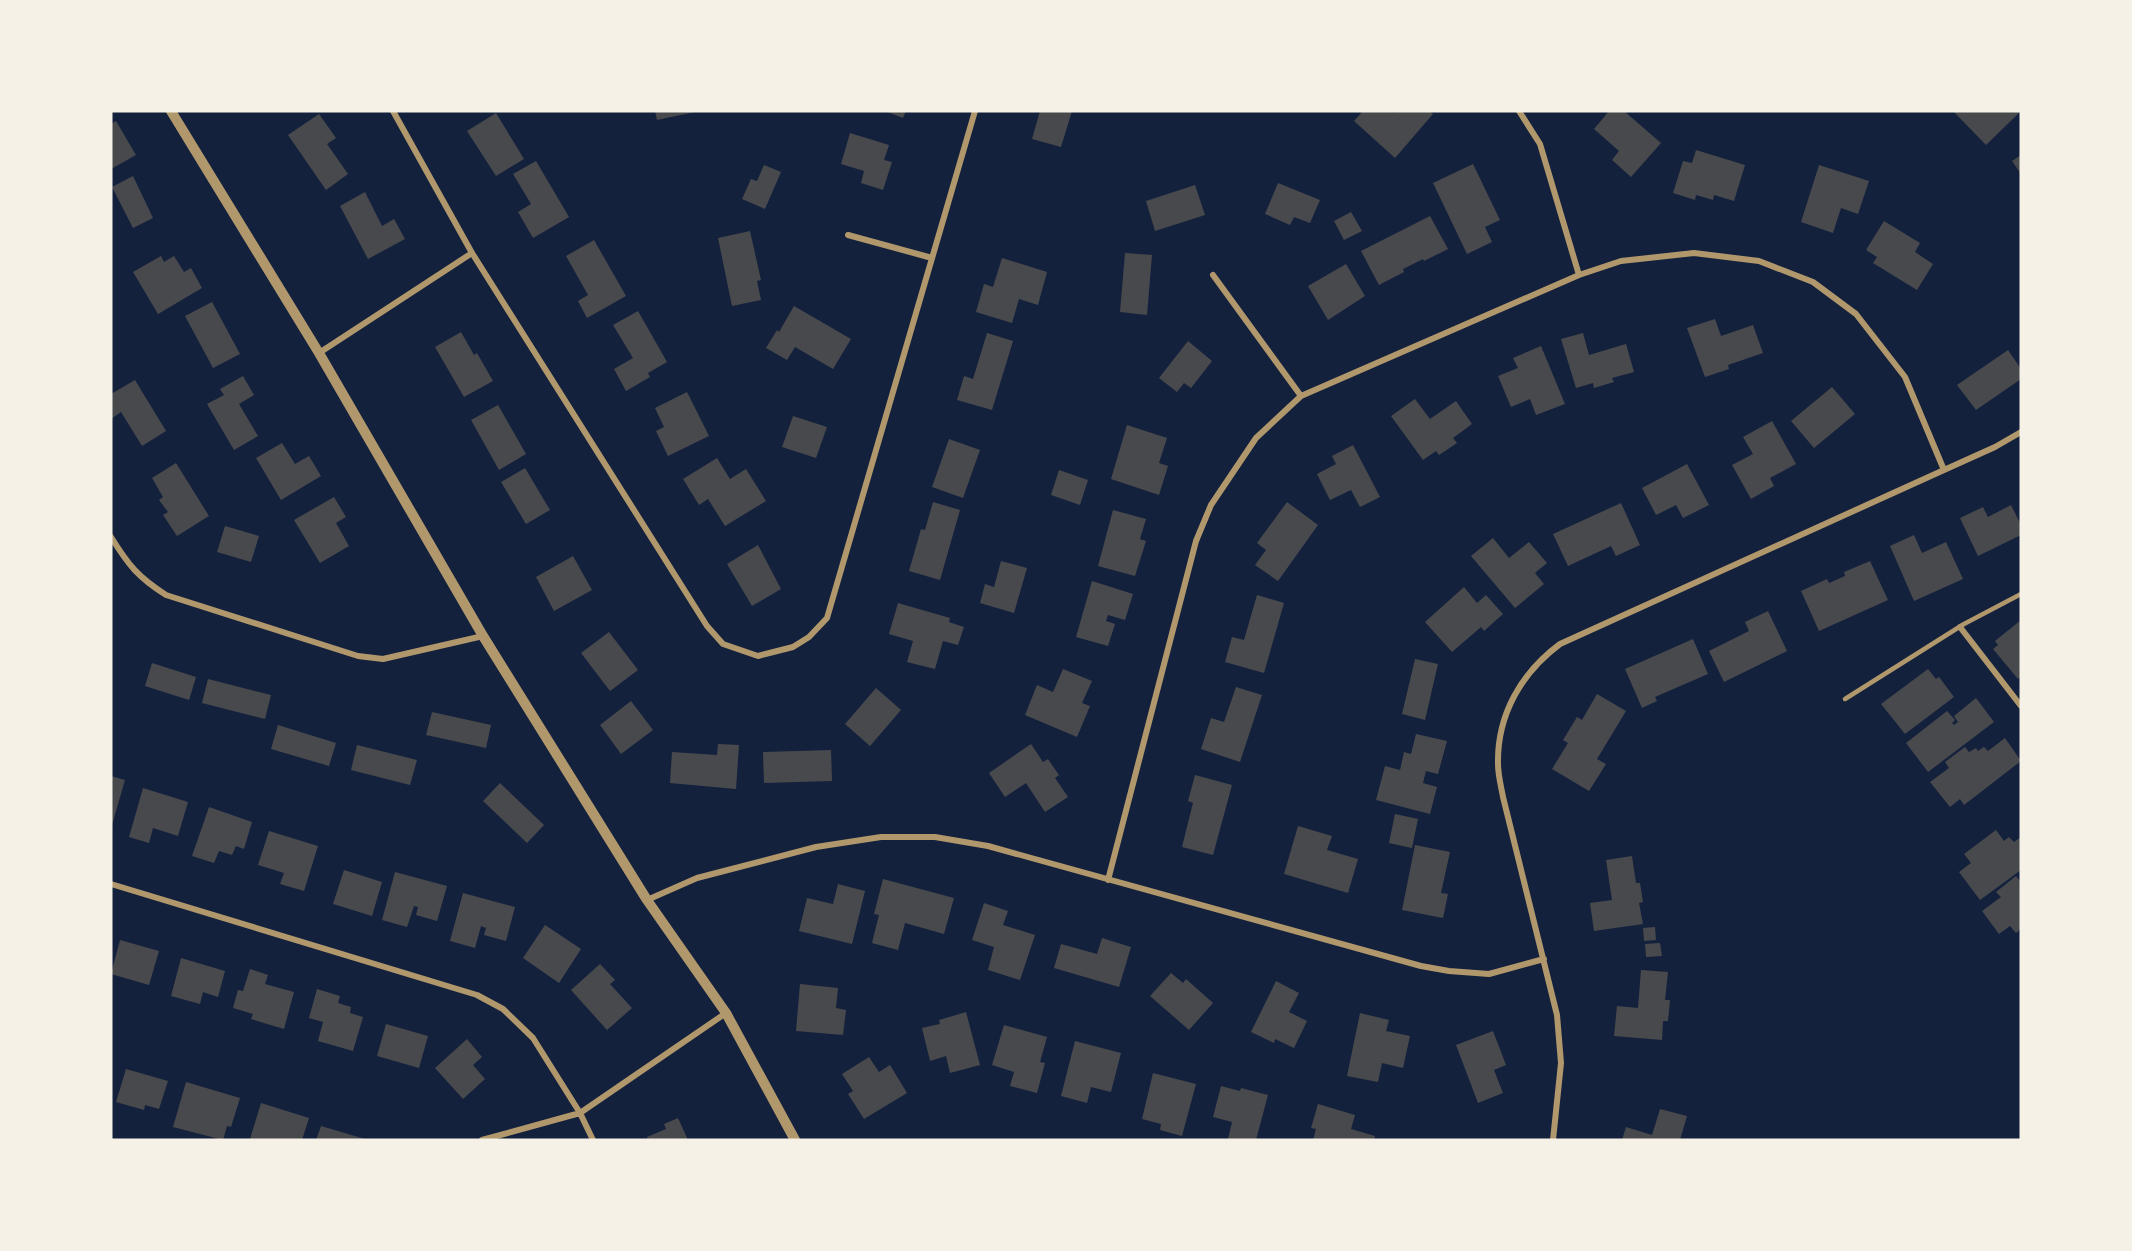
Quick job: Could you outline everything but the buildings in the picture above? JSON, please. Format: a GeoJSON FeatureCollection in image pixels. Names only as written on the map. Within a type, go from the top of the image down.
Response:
{"type":"FeatureCollection","features":[{"type":"Feature","properties":{"kind":"street"},"geometry":{"type":"LineString","coordinates":[[171,111],[319,353],[483,636],[646,900],[726,1013],[795,1140]]}},
{"type":"Feature","properties":{"kind":"street"},"geometry":{"type":"LineString","coordinates":[[393,111],[472,253],[706,626],[723,644],[758,656],[793,647],[809,637],[827,618],[975,111]]}},
{"type":"Feature","properties":{"kind":"street"},"geometry":{"type":"LineString","coordinates":[[1519,111],[1540,144],[1579,275]]}},
{"type":"Feature","properties":{"kind":"street"},"geometry":{"type":"LineString","coordinates":[[848,235],[932,258]]}},
{"type":"Feature","properties":{"kind":"street"},"geometry":{"type":"LineString","coordinates":[[319,353],[472,253]]}},
{"type":"Feature","properties":{"kind":"street"},"geometry":{"type":"LineString","coordinates":[[1108,880],[1196,541],[1211,505],[1256,438],[1301,396],[1579,275],[1621,261],[1694,253],[1759,261],[1812,282],[1856,314],[1905,376],[1944,470]]}},
{"type":"Feature","properties":{"kind":"street"},"geometry":{"type":"LineString","coordinates":[[1213,275],[1301,396]]}},
{"type":"Feature","properties":{"kind":"street"},"geometry":{"type":"LineString","coordinates":[[1553,1140],[1561,1063],[1557,1014],[1505,807],[1498,764],[1503,724],[1516,690],[1543,657],[1560,644],[1995,447],[2021,432]]}},
{"type":"Feature","properties":{"kind":"street"},"geometry":{"type":"LineString","coordinates":[[111,537],[129,565],[143,581],[166,595],[358,656],[383,659],[483,636]]}},
{"type":"Feature","properties":{"kind":"street"},"geometry":{"type":"LineString","coordinates":[[1960,627],[2021,706]]}},
{"type":"Feature","properties":{"kind":"street"},"geometry":{"type":"LineString","coordinates":[[646,900],[697,878],[816,847],[880,837],[935,837],[988,846],[1421,966],[1490,974],[1544,959]]}},
{"type":"Feature","properties":{"kind":"street"},"geometry":{"type":"LineString","coordinates":[[111,884],[477,995],[502,1009],[533,1038],[580,1113],[594,1140]]}},
{"type":"Feature","properties":{"kind":"street"},"geometry":{"type":"LineString","coordinates":[[482,1140],[580,1113],[726,1013]]}},
{"type":"Feature","properties":{"kind":"lane"},"geometry":{"type":"LineString","coordinates":[[1845,699],[1960,627],[2021,594]]}}]}
